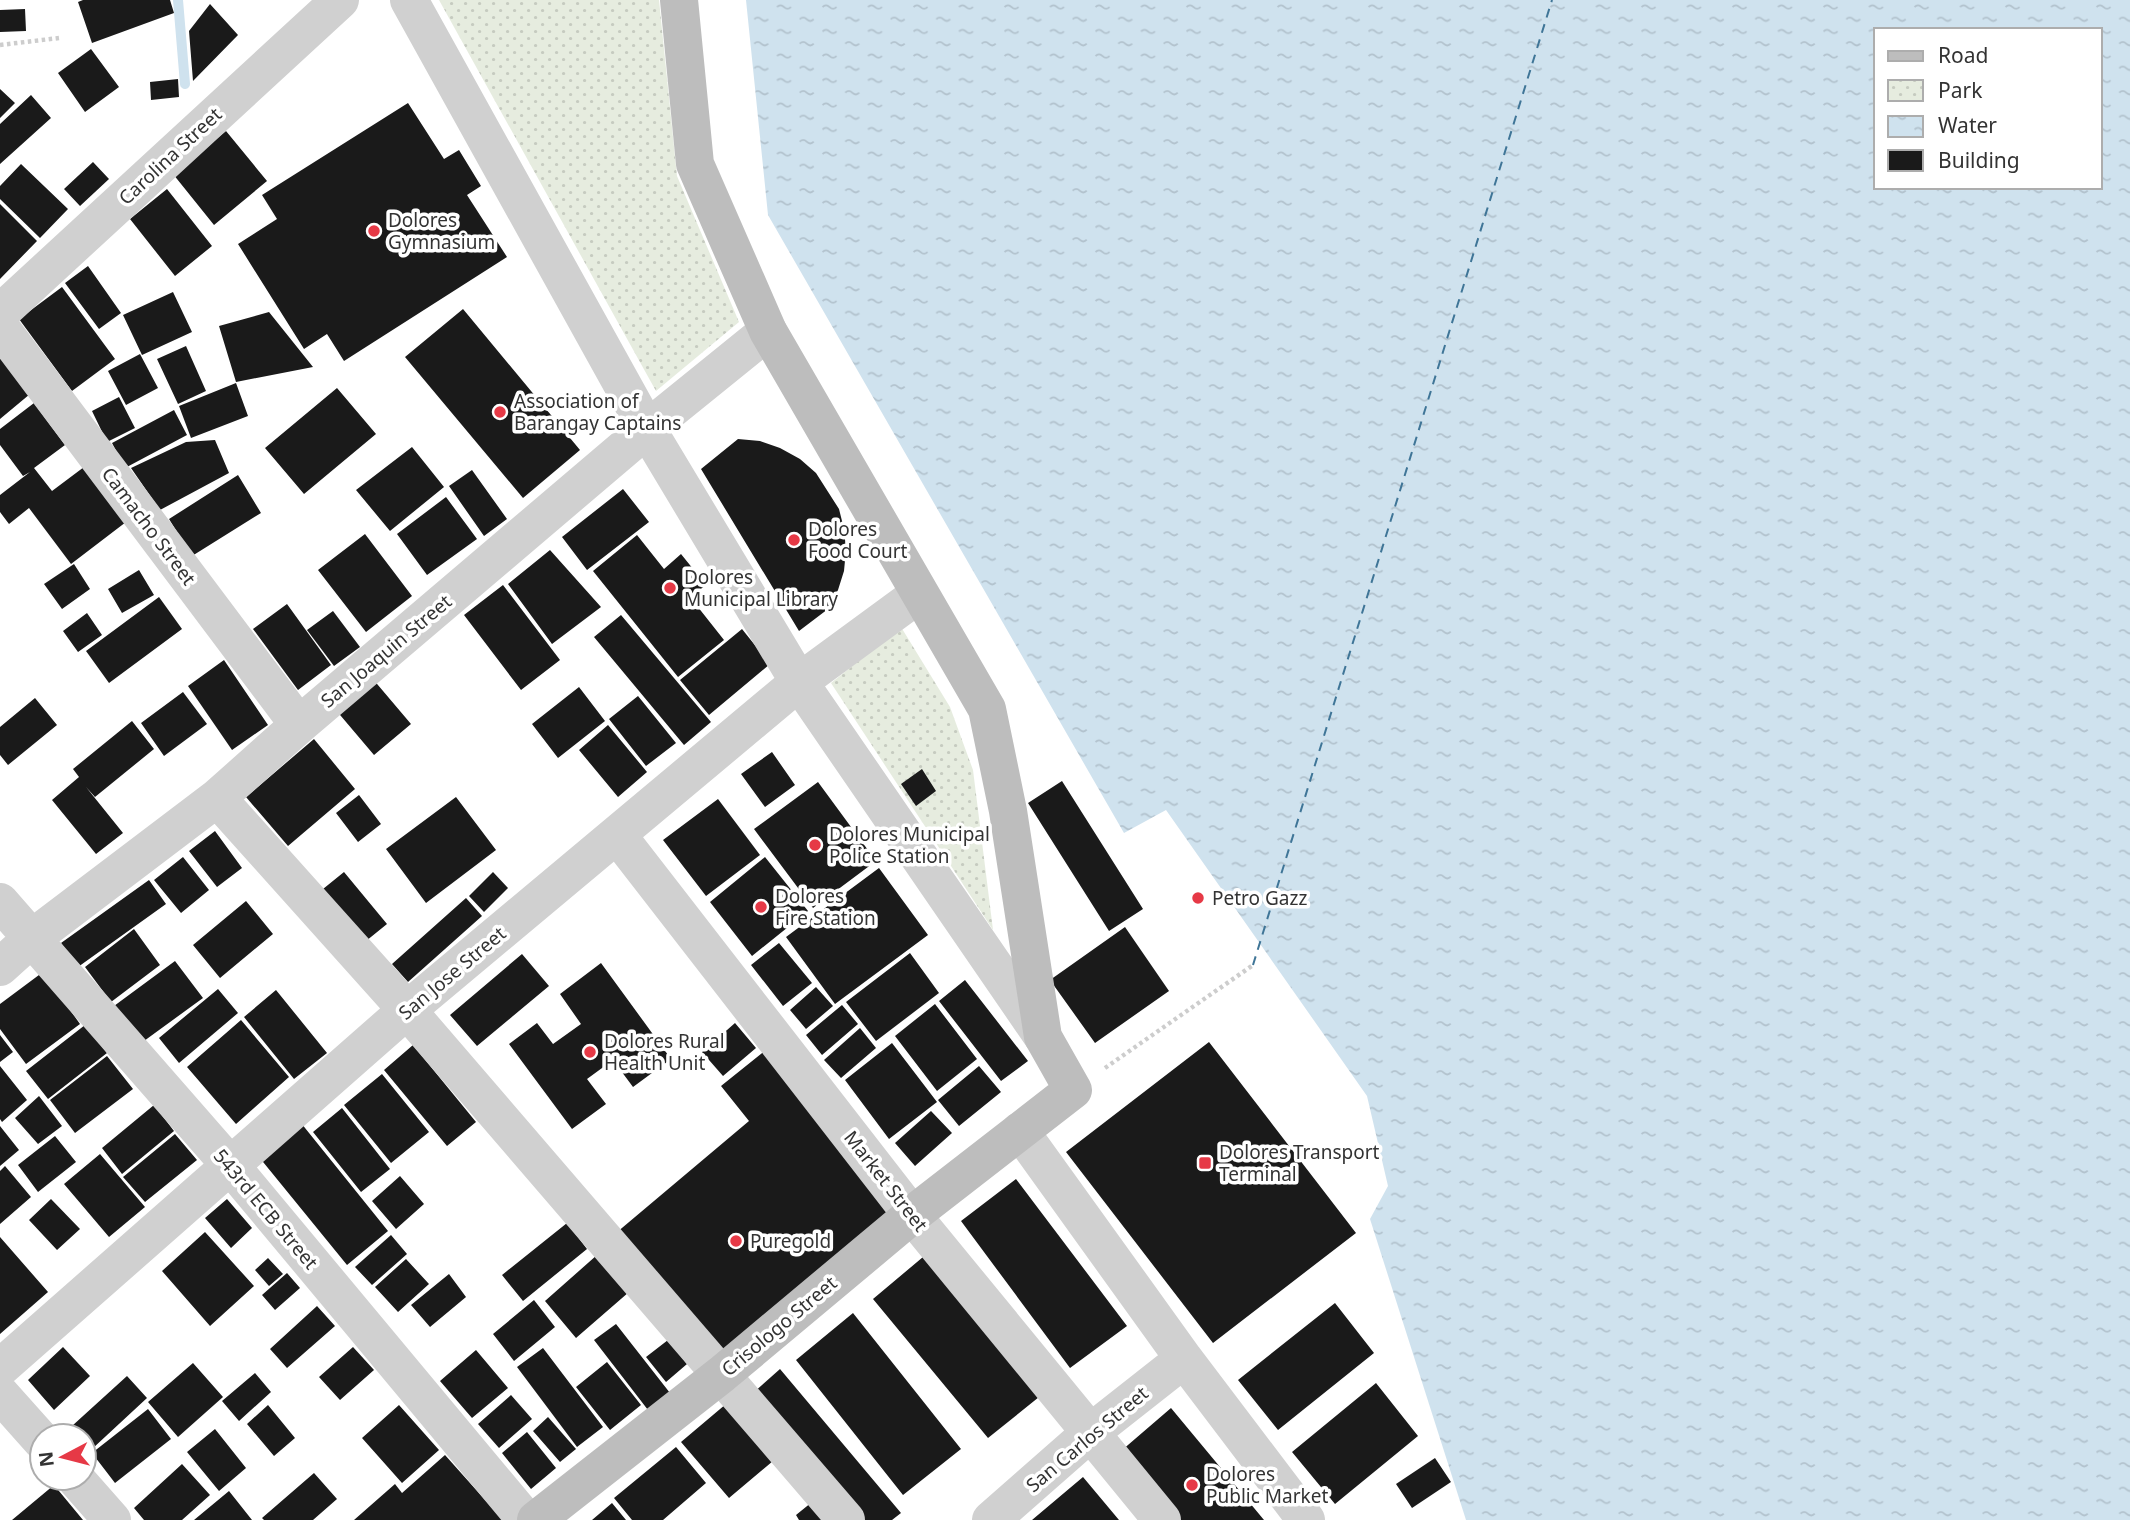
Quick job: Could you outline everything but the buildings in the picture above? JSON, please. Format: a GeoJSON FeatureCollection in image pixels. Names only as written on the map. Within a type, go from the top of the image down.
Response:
{"type":"FeatureCollection","features":[{"type":"Feature","properties":{"kind":"street","name":"Carolina Street"},"geometry":{"type":"LineString","coordinates":[[0,313],[341,0]]}},
{"type":"Feature","properties":{"kind":"street"},"geometry":{"type":"LineString","coordinates":[[409,0],[647,429],[799,682],[1043,1037],[1073,1090]]}},
{"type":"Feature","properties":{"kind":"street"},"geometry":{"type":"LineString","coordinates":[[679,0],[695,164],[768,331],[987,709],[1008,811],[1043,1037]]}},
{"type":"Feature","properties":{"kind":"street","name":"Camacho Street"},"geometry":{"type":"LineString","coordinates":[[0,327],[299,725]]}},
{"type":"Feature","properties":{"kind":"street","name":"San Joaquin Street"},"geometry":{"type":"LineString","coordinates":[[0,967],[31,939],[217,798],[647,429],[768,331]]}},
{"type":"Feature","properties":{"kind":"street","name":"San Jose Street"},"geometry":{"type":"LineString","coordinates":[[0,1368],[407,1010],[799,682],[919,594]]}},
{"type":"Feature","properties":{"kind":"street"},"geometry":{"type":"LineString","coordinates":[[217,798],[407,1010],[846,1520]]}},
{"type":"Feature","properties":{"kind":"street","name":"Market Street"},"geometry":{"type":"LineString","coordinates":[[618,836],[912,1215],[1162,1520]]}},
{"type":"Feature","properties":{"kind":"street","name":"543rd ECB Street"},"geometry":{"type":"LineString","coordinates":[[0,902],[230,1165],[526,1520]]}},
{"type":"Feature","properties":{"kind":"street","name":"Crisologo Street"},"geometry":{"type":"LineString","coordinates":[[536,1520],[722,1374],[912,1215],[1073,1090]]}},
{"type":"Feature","properties":{"kind":"street"},"geometry":{"type":"LineString","coordinates":[[1020,1131],[1184,1359],[1306,1520]]}},
{"type":"Feature","properties":{"kind":"street","name":"San Carlos Street"},"geometry":{"type":"LineString","coordinates":[[991,1520],[1090,1433],[1184,1359]]}},
{"type":"Feature","properties":{"kind":"street"},"geometry":{"type":"LineString","coordinates":[[0,1394],[28,1425]]}},
{"type":"Feature","properties":{"kind":"street"},"geometry":{"type":"LineString","coordinates":[[87,1492],[112,1520]]}},
{"type":"Feature","properties":{"kind":"path"},"geometry":{"type":"LineString","coordinates":[[0,45],[59,38]]}},
{"type":"Feature","properties":{"kind":"path"},"geometry":{"type":"LineString","coordinates":[[1073,1090],[1253,965]]}},
{"type":"Feature","properties":{"kind":"green space"},"geometry":{"type":"Polygon","coordinates":[[[439,0],[659,0],[677,176],[739,322],[656,391],[439,0]]]}},
{"type":"Feature","properties":{"kind":"green space"},"geometry":{"type":"Polygon","coordinates":[[[901,627],[950,707],[973,770],[993,930],[831,683],[901,627]]]}},
{"type":"Feature","properties":{"kind":"water"},"geometry":{"type":"Polygon","coordinates":[[[746,0],[2130,0],[2130,1520],[1466,1520],[1370,1219],[1388,1186],[1367,1096],[1166,810],[1124,833],[768,215],[746,0]]]}},
{"type":"Feature","properties":{"kind":"waterway"},"geometry":{"type":"LineString","coordinates":[[178,0],[185,84]]}},
{"type":"Feature","properties":{"kind":"ferry route"},"geometry":{"type":"LineString","coordinates":[[1253,965],[1552,0]]}},
{"type":"Feature","properties":{"kind":"place","name":"Dolores Gymnasium"},"geometry":{"type":"Point","coordinates":[374,231]}},
{"type":"Feature","properties":{"kind":"place","name":"Association of Barangay Captains"},"geometry":{"type":"Point","coordinates":[500,412]}},
{"type":"Feature","properties":{"kind":"place","name":"Dolores Food Court"},"geometry":{"type":"Point","coordinates":[794,540]}},
{"type":"Feature","properties":{"kind":"place","name":"Dolores Municipal Library"},"geometry":{"type":"Point","coordinates":[670,588]}},
{"type":"Feature","properties":{"kind":"place","name":"Dolores Municipal Police Station"},"geometry":{"type":"Point","coordinates":[815,845]}},
{"type":"Feature","properties":{"kind":"place","name":"Petro Gazz"},"geometry":{"type":"Point","coordinates":[1198,898]}},
{"type":"Feature","properties":{"kind":"place","name":"Dolores Fire Station"},"geometry":{"type":"Point","coordinates":[761,907]}},
{"type":"Feature","properties":{"kind":"place","name":"Dolores Rural Health Unit"},"geometry":{"type":"Point","coordinates":[590,1052]}},
{"type":"Feature","properties":{"kind":"place","name":"Dolores Transport Terminal"},"geometry":{"type":"Point","coordinates":[1205,1163]}},
{"type":"Feature","properties":{"kind":"place","name":"Puregold"},"geometry":{"type":"Point","coordinates":[736,1241]}},
{"type":"Feature","properties":{"kind":"place","name":"Dolores Public Market"},"geometry":{"type":"Point","coordinates":[1192,1485]}}]}
